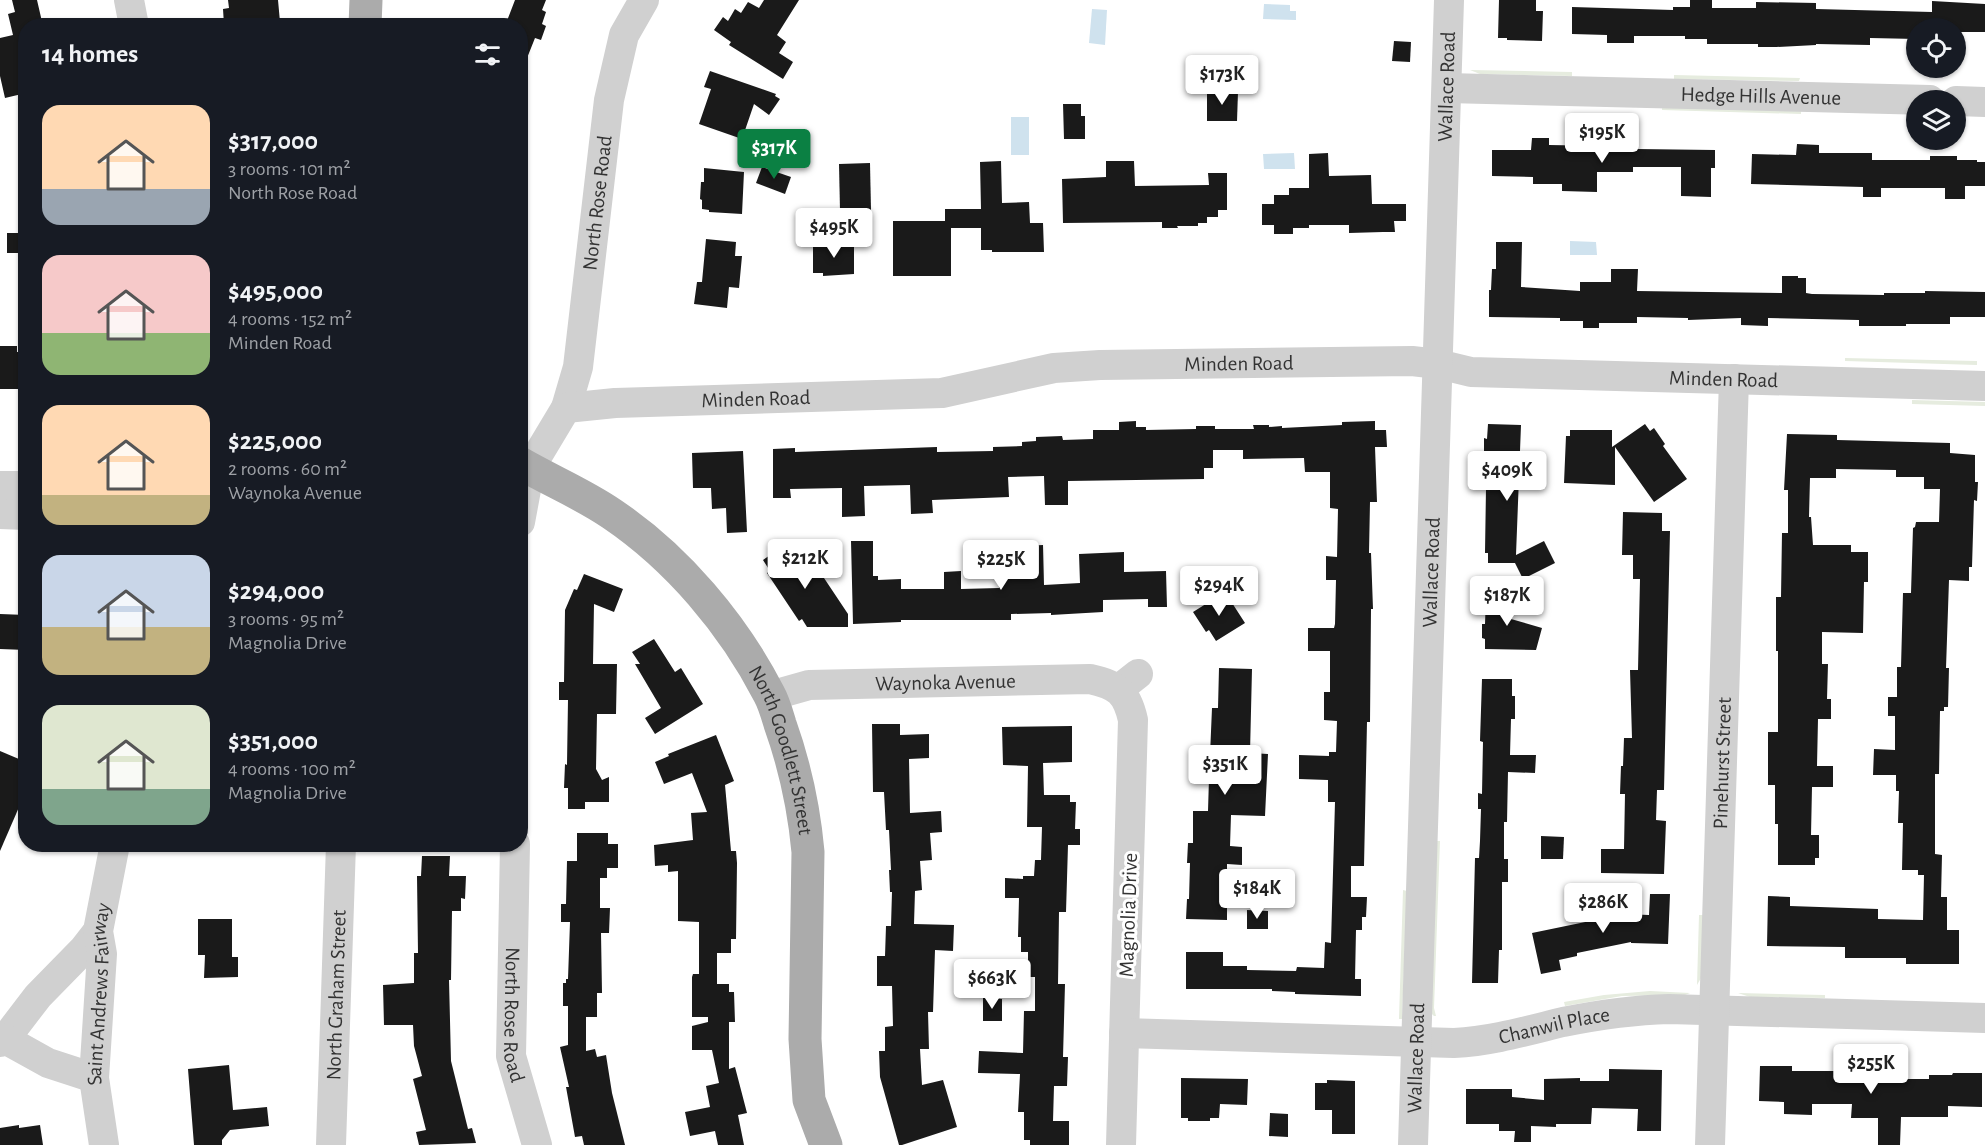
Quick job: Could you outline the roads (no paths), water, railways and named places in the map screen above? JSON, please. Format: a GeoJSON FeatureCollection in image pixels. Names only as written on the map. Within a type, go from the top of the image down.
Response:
{"type":"FeatureCollection","features":[{"type":"Feature","properties":{"kind":"main road"},"geometry":{"type":"LineString","coordinates":[[365,18],[366,0]]}},
{"type":"Feature","properties":{"kind":"main road","name":"North Goodlett Street"},"geometry":{"type":"LineString","coordinates":[[528,468],[579,493],[613,515],[661,553],[709,604],[754,668],[770,696],[799,788],[805,824],[808,852],[805,1049],[809,1100],[826,1145]]}},
{"type":"Feature","properties":{"kind":"street"},"geometry":{"type":"LineString","coordinates":[[129,0],[132,18]]}},
{"type":"Feature","properties":{"kind":"street","name":"North Rose Road"},"geometry":{"type":"LineString","coordinates":[[566,408],[578,367],[609,100],[624,35],[644,0]]}},
{"type":"Feature","properties":{"kind":"street","name":"Wallace Road"},"geometry":{"type":"LineString","coordinates":[[1413,1145],[1449,0]]}},
{"type":"Feature","properties":{"kind":"street","name":"Hedge Hills Avenue"},"geometry":{"type":"LineString","coordinates":[[1447,88],[1906,99]]}},
{"type":"Feature","properties":{"kind":"street"},"geometry":{"type":"LineString","coordinates":[[1966,101],[1985,102]]}},
{"type":"Feature","properties":{"kind":"street","name":"Minden Road"},"geometry":{"type":"LineString","coordinates":[[566,408],[615,403],[942,393],[1054,368],[1100,365],[1412,361],[1438,364],[1471,372],[1985,386]]}},
{"type":"Feature","properties":{"kind":"street","name":"Pinehurst Street"},"geometry":{"type":"LineString","coordinates":[[1710,1145],[1734,379]]}},
{"type":"Feature","properties":{"kind":"street"},"geometry":{"type":"LineString","coordinates":[[528,462],[566,408]]}},
{"type":"Feature","properties":{"kind":"street"},"geometry":{"type":"LineString","coordinates":[[0,486],[18,486]]}},
{"type":"Feature","properties":{"kind":"street"},"geometry":{"type":"LineString","coordinates":[[0,514],[18,515]]}},
{"type":"Feature","properties":{"kind":"street","name":"Waynoka Avenue"},"geometry":{"type":"LineString","coordinates":[[770,696],[809,685],[1090,679],[1128,682]]}},
{"type":"Feature","properties":{"kind":"street","name":"Magnolia Drive"},"geometry":{"type":"LineString","coordinates":[[1121,1145],[1133,720],[1129,704],[1128,682]]}},
{"type":"Feature","properties":{"kind":"street","name":"Saint Andrews Fairway"},"geometry":{"type":"LineString","coordinates":[[104,1145],[94,1078],[102,954],[98,931],[113,852]]}},
{"type":"Feature","properties":{"kind":"street","name":"North Graham Street"},"geometry":{"type":"LineString","coordinates":[[331,1145],[340,852]]}},
{"type":"Feature","properties":{"kind":"street","name":"North Rose Road"},"geometry":{"type":"LineString","coordinates":[[515,852],[512,1056],[537,1145]]}},
{"type":"Feature","properties":{"kind":"street"},"geometry":{"type":"LineString","coordinates":[[94,1078],[48,1063],[2,1040],[38,996],[84,949],[98,931]]}},
{"type":"Feature","properties":{"kind":"street","name":"Chanwil Place"},"geometry":{"type":"LineString","coordinates":[[1124,1033],[1416,1043],[1479,1041],[1520,1034],[1563,1022],[1640,1010],[1985,1018]]}},
{"type":"Feature","properties":{"kind":"water"},"geometry":{"type":"Polygon","coordinates":[[[1264,4],[1290,5],[1290,11],[1296,11],[1296,20],[1263,19],[1264,4]]]}},
{"type":"Feature","properties":{"kind":"water"},"geometry":{"type":"Polygon","coordinates":[[[1092,9],[1107,10],[1105,45],[1089,43],[1092,9]]]}},
{"type":"Feature","properties":{"kind":"water"},"geometry":{"type":"Polygon","coordinates":[[[1011,117],[1029,117],[1029,155],[1011,155],[1011,117]]]}},
{"type":"Feature","properties":{"kind":"water"},"geometry":{"type":"Polygon","coordinates":[[[1294,153],[1295,169],[1264,169],[1263,154],[1294,153]]]}},
{"type":"Feature","properties":{"kind":"water"},"geometry":{"type":"Polygon","coordinates":[[[1570,241],[1596,242],[1597,255],[1570,255],[1570,241]]]}}]}
